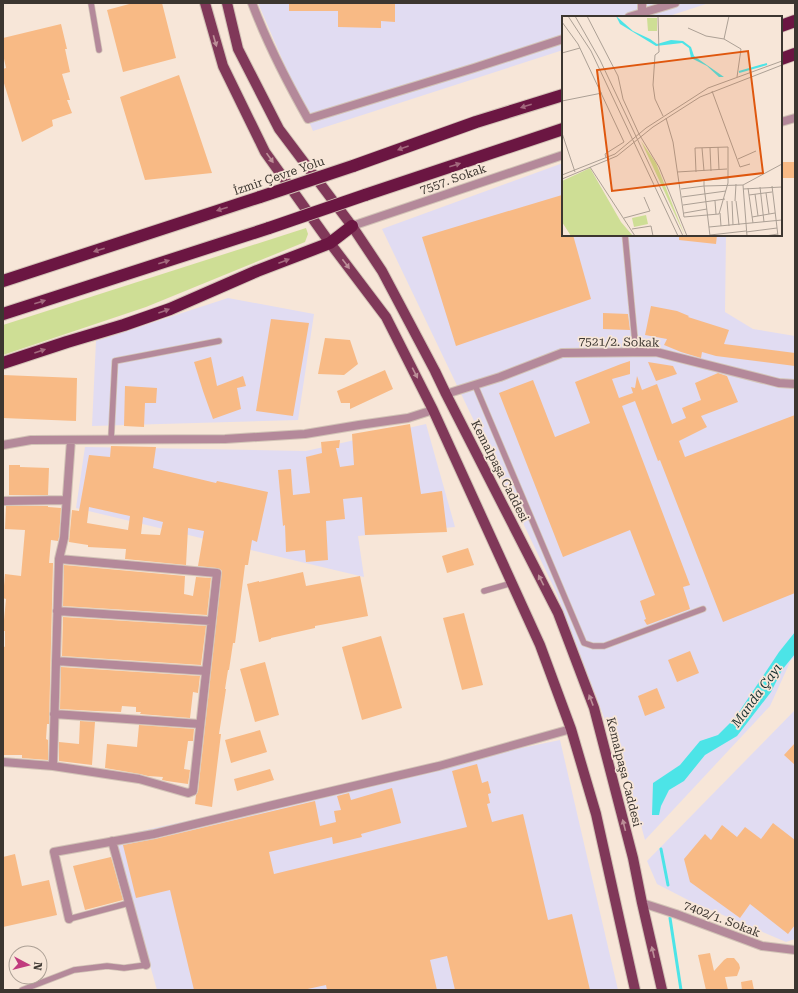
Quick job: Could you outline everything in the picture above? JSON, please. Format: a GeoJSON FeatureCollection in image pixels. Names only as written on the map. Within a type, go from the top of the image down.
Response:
{"type":"FeatureCollection","features":[{"type":"Feature","properties":{"kind":"highway"},"geometry":{"type":"LineString","coordinates":[[782,26],[795,21]]}},
{"type":"Feature","properties":{"kind":"highway"},"geometry":{"type":"LineString","coordinates":[[782,59],[795,54]]}},
{"type":"Feature","properties":{"kind":"highway","name":"İzmir Çevre Yolu"},"geometry":{"type":"LineString","coordinates":[[3,281],[353,166],[476,122],[562,95]]}},
{"type":"Feature","properties":{"kind":"highway"},"geometry":{"type":"LineString","coordinates":[[3,314],[269,228],[562,129]]}},
{"type":"Feature","properties":{"kind":"highway"},"geometry":{"type":"LineString","coordinates":[[3,363],[170,309],[257,271],[330,243],[352,226]]}},
{"type":"Feature","properties":{"kind":"main road"},"geometry":{"type":"LineString","coordinates":[[205,3],[223,66],[265,152],[330,243],[386,317],[433,410],[540,645],[571,729],[596,814],[635,990]]}},
{"type":"Feature","properties":{"kind":"main road","name":"Kemalpaşa Caddesi"},"geometry":{"type":"LineString","coordinates":[[227,3],[238,49],[279,129],[352,226],[382,270],[558,613],[594,708],[633,858],[662,990]]}},
{"type":"Feature","properties":{"kind":"street"},"geometry":{"type":"LineString","coordinates":[[252,3],[289,87],[308,119],[562,39]]}},
{"type":"Feature","properties":{"kind":"street"},"geometry":{"type":"LineString","coordinates":[[642,3],[642,13]]}},
{"type":"Feature","properties":{"kind":"street"},"geometry":{"type":"LineString","coordinates":[[632,16],[675,3]]}},
{"type":"Feature","properties":{"kind":"street"},"geometry":{"type":"LineString","coordinates":[[782,122],[795,118]]}},
{"type":"Feature","properties":{"kind":"street","name":"7557. Sokak"},"geometry":{"type":"LineString","coordinates":[[352,226],[562,154]]}},
{"type":"Feature","properties":{"kind":"street","name":"7521/2. Sokak"},"geometry":{"type":"LineString","coordinates":[[446,394],[500,377],[562,353],[656,352],[779,383],[795,384]]}},
{"type":"Feature","properties":{"kind":"street"},"geometry":{"type":"LineString","coordinates":[[3,444],[32,440],[226,439],[305,434],[408,418],[433,410]]}},
{"type":"Feature","properties":{"kind":"street"},"geometry":{"type":"LineString","coordinates":[[53,766],[59,559],[64,538],[71,440]]}},
{"type":"Feature","properties":{"kind":"street"},"geometry":{"type":"LineString","coordinates":[[3,501],[66,500]]}},
{"type":"Feature","properties":{"kind":"street"},"geometry":{"type":"LineString","coordinates":[[3,762],[53,766],[139,779],[188,793],[193,791],[217,573],[59,559]]}},
{"type":"Feature","properties":{"kind":"street"},"geometry":{"type":"LineString","coordinates":[[57,611],[211,621]]}},
{"type":"Feature","properties":{"kind":"street"},"geometry":{"type":"LineString","coordinates":[[56,660],[206,671]]}},
{"type":"Feature","properties":{"kind":"street"},"geometry":{"type":"LineString","coordinates":[[54,714],[200,724]]}},
{"type":"Feature","properties":{"kind":"street"},"geometry":{"type":"LineString","coordinates":[[69,919],[54,852],[154,834],[439,766],[571,729]]}},
{"type":"Feature","properties":{"kind":"street"},"geometry":{"type":"LineString","coordinates":[[112,841],[146,965]]}},
{"type":"Feature","properties":{"kind":"street","name":"7402/1. Sokak"},"geometry":{"type":"LineString","coordinates":[[642,903],[762,946],[795,950]]}},
{"type":"Feature","properties":{"kind":"lane"},"geometry":{"type":"LineString","coordinates":[[91,3],[99,50]]}},
{"type":"Feature","properties":{"kind":"lane"},"geometry":{"type":"LineString","coordinates":[[625,236],[636,352]]}},
{"type":"Feature","properties":{"kind":"lane"},"geometry":{"type":"LineString","coordinates":[[111,440],[115,361],[219,341]]}},
{"type":"Feature","properties":{"kind":"lane"},"geometry":{"type":"LineString","coordinates":[[475,385],[584,643],[593,646],[604,646],[703,609]]}},
{"type":"Feature","properties":{"kind":"lane"},"geometry":{"type":"LineString","coordinates":[[484,591],[512,583]]}},
{"type":"Feature","properties":{"kind":"lane"},"geometry":{"type":"LineString","coordinates":[[69,919],[129,903]]}},
{"type":"Feature","properties":{"kind":"lane"},"geometry":{"type":"LineString","coordinates":[[22,990],[74,970],[107,966],[124,968],[146,965]]}},
{"type":"Feature","properties":{"kind":"shaded area"},"geometry":{"type":"Polygon","coordinates":[[[258,3],[709,3],[669,16],[562,16],[562,50],[313,131],[258,3]]]}},
{"type":"Feature","properties":{"kind":"shaded area"},"geometry":{"type":"Polygon","coordinates":[[[562,163],[562,236],[726,236],[725,312],[753,329],[795,336],[795,657],[791,660],[770,706],[645,840],[631,788],[557,594],[382,229],[562,163]]]}},
{"type":"Feature","properties":{"kind":"shaded area"},"geometry":{"type":"Polygon","coordinates":[[[228,298],[314,314],[298,420],[92,426],[96,341],[228,298]]]}},
{"type":"Feature","properties":{"kind":"shaded area"},"geometry":{"type":"Polygon","coordinates":[[[426,424],[455,527],[358,536],[364,577],[76,508],[85,447],[306,451],[426,424]]]}},
{"type":"Feature","properties":{"kind":"shaded area"},"geometry":{"type":"Polygon","coordinates":[[[795,710],[795,939],[786,942],[690,901],[657,884],[647,861],[795,710]]]}},
{"type":"Feature","properties":{"kind":"shaded area"},"geometry":{"type":"Polygon","coordinates":[[[560,740],[618,990],[157,990],[114,837],[453,762],[560,740]]]}},
{"type":"Feature","properties":{"kind":"green space"},"geometry":{"type":"Polygon","coordinates":[[[306,228],[308,234],[305,242],[146,307],[3,355],[3,325],[306,228]]]}},
{"type":"Feature","properties":{"kind":"water","name":"Manda Çayı"},"geometry":{"type":"Polygon","coordinates":[[[795,632],[795,654],[782,670],[771,692],[737,736],[705,755],[684,781],[669,790],[661,806],[659,815],[652,815],[653,783],[680,765],[700,741],[718,735],[735,718],[779,652],[795,632]]]}},
{"type":"Feature","properties":{"kind":"building"},"geometry":{"type":"Polygon","coordinates":[[[133,3],[162,3],[176,58],[123,72],[107,10],[133,3]]]}},
{"type":"Feature","properties":{"kind":"building"},"geometry":{"type":"Polygon","coordinates":[[[289,3],[395,3],[395,22],[381,21],[381,28],[338,27],[338,11],[289,11],[289,3]]]}},
{"type":"Feature","properties":{"kind":"building"},"geometry":{"type":"Polygon","coordinates":[[[61,24],[67,49],[65,49],[70,72],[62,74],[70,100],[67,100],[72,113],[52,120],[53,126],[22,142],[3,80],[3,69],[6,68],[3,54],[3,38],[61,24]]]}},
{"type":"Feature","properties":{"kind":"building"},"geometry":{"type":"Polygon","coordinates":[[[179,75],[212,173],[145,180],[120,97],[179,75]]]}},
{"type":"Feature","properties":{"kind":"building"},"geometry":{"type":"Polygon","coordinates":[[[782,162],[795,162],[794,178],[782,178],[782,162]]]}},
{"type":"Feature","properties":{"kind":"building"},"geometry":{"type":"Polygon","coordinates":[[[562,195],[562,236],[573,236],[591,299],[456,346],[422,237],[562,195]]]}},
{"type":"Feature","properties":{"kind":"building"},"geometry":{"type":"Polygon","coordinates":[[[679,236],[717,236],[716,244],[679,240],[679,236]]]}},
{"type":"Feature","properties":{"kind":"building"},"geometry":{"type":"Polygon","coordinates":[[[651,306],[677,311],[689,316],[688,317],[729,330],[724,344],[795,353],[795,366],[716,356],[702,352],[701,358],[664,345],[667,339],[645,335],[651,306]]]}},
{"type":"Feature","properties":{"kind":"building"},"geometry":{"type":"Polygon","coordinates":[[[603,313],[628,314],[630,330],[603,329],[603,313]]]}},
{"type":"Feature","properties":{"kind":"building"},"geometry":{"type":"Polygon","coordinates":[[[271,319],[309,323],[293,416],[256,411],[271,319]]]}},
{"type":"Feature","properties":{"kind":"building"},"geometry":{"type":"Polygon","coordinates":[[[325,338],[350,340],[358,364],[344,375],[318,374],[325,338]]]}},
{"type":"Feature","properties":{"kind":"building"},"geometry":{"type":"Polygon","coordinates":[[[211,357],[217,386],[243,376],[246,386],[237,388],[241,409],[213,419],[194,362],[211,357]]]}},
{"type":"Feature","properties":{"kind":"building"},"geometry":{"type":"Polygon","coordinates":[[[630,361],[630,374],[612,379],[619,398],[633,393],[631,387],[635,388],[637,376],[642,390],[657,384],[672,424],[686,418],[682,408],[701,400],[695,383],[718,373],[727,376],[738,402],[701,416],[707,427],[679,441],[685,457],[795,415],[795,593],[723,622],[660,460],[658,461],[635,401],[622,406],[690,585],[683,587],[690,609],[647,625],[644,620],[646,619],[640,601],[655,595],[630,530],[563,557],[499,393],[533,380],[555,437],[590,423],[575,382],[630,361]]]}},
{"type":"Feature","properties":{"kind":"building"},"geometry":{"type":"Polygon","coordinates":[[[648,362],[673,366],[677,374],[656,381],[648,362]]]}},
{"type":"Feature","properties":{"kind":"building"},"geometry":{"type":"Polygon","coordinates":[[[385,370],[393,389],[350,409],[350,403],[341,403],[337,391],[385,370]]]}},
{"type":"Feature","properties":{"kind":"building"},"geometry":{"type":"Polygon","coordinates":[[[3,375],[77,378],[76,421],[3,418],[3,375]]]}},
{"type":"Feature","properties":{"kind":"building"},"geometry":{"type":"Polygon","coordinates":[[[125,386],[157,388],[156,403],[145,403],[144,427],[124,426],[125,386]]]}},
{"type":"Feature","properties":{"kind":"building"},"geometry":{"type":"Polygon","coordinates":[[[410,424],[421,494],[442,491],[447,532],[365,535],[362,497],[343,499],[345,519],[326,521],[328,560],[306,562],[305,550],[286,552],[285,525],[283,526],[278,470],[291,469],[293,495],[310,493],[306,457],[322,453],[321,442],[340,440],[339,448],[336,448],[340,467],[354,465],[352,434],[410,424]]]}},
{"type":"Feature","properties":{"kind":"building"},"geometry":{"type":"Polygon","coordinates":[[[111,446],[156,447],[153,468],[216,483],[217,481],[268,492],[257,542],[252,540],[248,565],[245,565],[235,643],[233,643],[225,689],[212,807],[195,804],[196,795],[198,792],[222,571],[217,568],[198,566],[204,531],[188,528],[186,565],[125,559],[126,549],[88,547],[88,545],[69,542],[72,510],[79,511],[89,455],[110,457],[111,446]],[[89,507],[87,523],[128,530],[130,516],[89,507]],[[143,517],[141,534],[160,535],[163,522],[143,517]]]}},
{"type":"Feature","properties":{"kind":"building"},"geometry":{"type":"Polygon","coordinates":[[[9,465],[49,468],[48,495],[9,495],[9,465]]]}},
{"type":"Feature","properties":{"kind":"building"},"geometry":{"type":"Polygon","coordinates":[[[6,506],[48,506],[61,508],[59,537],[58,541],[51,540],[49,563],[53,563],[49,724],[47,724],[46,739],[48,740],[48,760],[22,758],[22,755],[3,755],[3,646],[5,647],[5,631],[3,631],[6,599],[3,598],[5,574],[21,576],[25,530],[5,529],[6,506]]]}},
{"type":"Feature","properties":{"kind":"building"},"geometry":{"type":"Polygon","coordinates":[[[468,548],[474,565],[447,573],[442,556],[468,548]]]}},
{"type":"Feature","properties":{"kind":"building"},"geometry":{"type":"Polygon","coordinates":[[[64,565],[185,576],[184,594],[193,596],[196,577],[211,578],[207,615],[63,606],[64,565]]]}},
{"type":"Feature","properties":{"kind":"building"},"geometry":{"type":"Polygon","coordinates":[[[303,572],[306,586],[360,576],[368,616],[315,626],[315,628],[259,642],[247,584],[303,572]]]}},
{"type":"Feature","properties":{"kind":"building"},"geometry":{"type":"Polygon","coordinates":[[[464,613],[483,685],[462,690],[443,618],[464,613]]]}},
{"type":"Feature","properties":{"kind":"building"},"geometry":{"type":"Polygon","coordinates":[[[63,617],[206,626],[201,665],[62,656],[63,617]]]}},
{"type":"Feature","properties":{"kind":"building"},"geometry":{"type":"Polygon","coordinates":[[[381,636],[402,708],[362,720],[342,647],[381,636]]]}},
{"type":"Feature","properties":{"kind":"building"},"geometry":{"type":"Polygon","coordinates":[[[690,651],[699,673],[677,682],[668,660],[690,651]]]}},
{"type":"Feature","properties":{"kind":"building"},"geometry":{"type":"Polygon","coordinates":[[[265,662],[279,715],[255,722],[240,669],[265,662]]]}},
{"type":"Feature","properties":{"kind":"building"},"geometry":{"type":"Polygon","coordinates":[[[61,667],[200,676],[198,693],[193,692],[190,718],[140,714],[141,712],[136,712],[136,707],[122,706],[121,712],[60,709],[61,667]]]}},
{"type":"Feature","properties":{"kind":"building"},"geometry":{"type":"Polygon","coordinates":[[[657,688],[665,708],[645,716],[638,696],[657,688]]]}},
{"type":"Feature","properties":{"kind":"building"},"geometry":{"type":"Polygon","coordinates":[[[80,721],[95,722],[92,765],[59,761],[59,742],[79,744],[80,721]]]}},
{"type":"Feature","properties":{"kind":"building"},"geometry":{"type":"Polygon","coordinates":[[[139,725],[194,729],[193,741],[188,741],[184,769],[190,770],[188,784],[162,780],[163,777],[148,776],[105,768],[107,744],[137,747],[139,725]]]}},
{"type":"Feature","properties":{"kind":"building"},"geometry":{"type":"Polygon","coordinates":[[[260,730],[267,752],[231,763],[225,740],[260,730]]]}},
{"type":"Feature","properties":{"kind":"building"},"geometry":{"type":"Polygon","coordinates":[[[795,743],[795,765],[784,755],[795,743]]]}},
{"type":"Feature","properties":{"kind":"building"},"geometry":{"type":"Polygon","coordinates":[[[477,764],[482,783],[488,781],[491,793],[488,794],[490,803],[487,804],[492,822],[523,814],[548,920],[572,914],[590,990],[455,990],[447,956],[430,960],[437,990],[327,990],[326,985],[303,990],[194,990],[170,890],[136,898],[123,845],[155,839],[315,801],[320,826],[336,822],[334,811],[341,810],[337,796],[349,793],[351,800],[392,788],[401,823],[361,834],[362,837],[333,844],[332,837],[269,852],[274,874],[467,827],[452,771],[477,764]]]}},
{"type":"Feature","properties":{"kind":"building"},"geometry":{"type":"Polygon","coordinates":[[[270,769],[274,780],[237,791],[234,779],[270,769]]]}},
{"type":"Feature","properties":{"kind":"building"},"geometry":{"type":"Polygon","coordinates":[[[773,823],[795,840],[795,925],[788,934],[750,904],[740,918],[690,882],[684,859],[705,834],[711,840],[722,825],[737,837],[745,827],[761,839],[773,823]]]}},
{"type":"Feature","properties":{"kind":"building"},"geometry":{"type":"Polygon","coordinates":[[[15,854],[22,886],[49,880],[57,915],[3,927],[3,857],[15,854]]]}},
{"type":"Feature","properties":{"kind":"building"},"geometry":{"type":"Polygon","coordinates":[[[111,857],[123,900],[85,910],[73,866],[111,857]]]}},
{"type":"Feature","properties":{"kind":"building"},"geometry":{"type":"Polygon","coordinates":[[[710,953],[714,971],[727,958],[734,958],[739,964],[740,968],[737,976],[725,977],[728,990],[706,990],[698,955],[710,953]]]}},
{"type":"Feature","properties":{"kind":"building"},"geometry":{"type":"Polygon","coordinates":[[[752,980],[754,990],[742,990],[741,982],[752,980]]]}},
{"type":"Feature","properties":{"kind":"waterway"},"geometry":{"type":"LineString","coordinates":[[661,849],[668,885]]}},
{"type":"Feature","properties":{"kind":"waterway"},"geometry":{"type":"LineString","coordinates":[[670,918],[681,990]]}}]}
